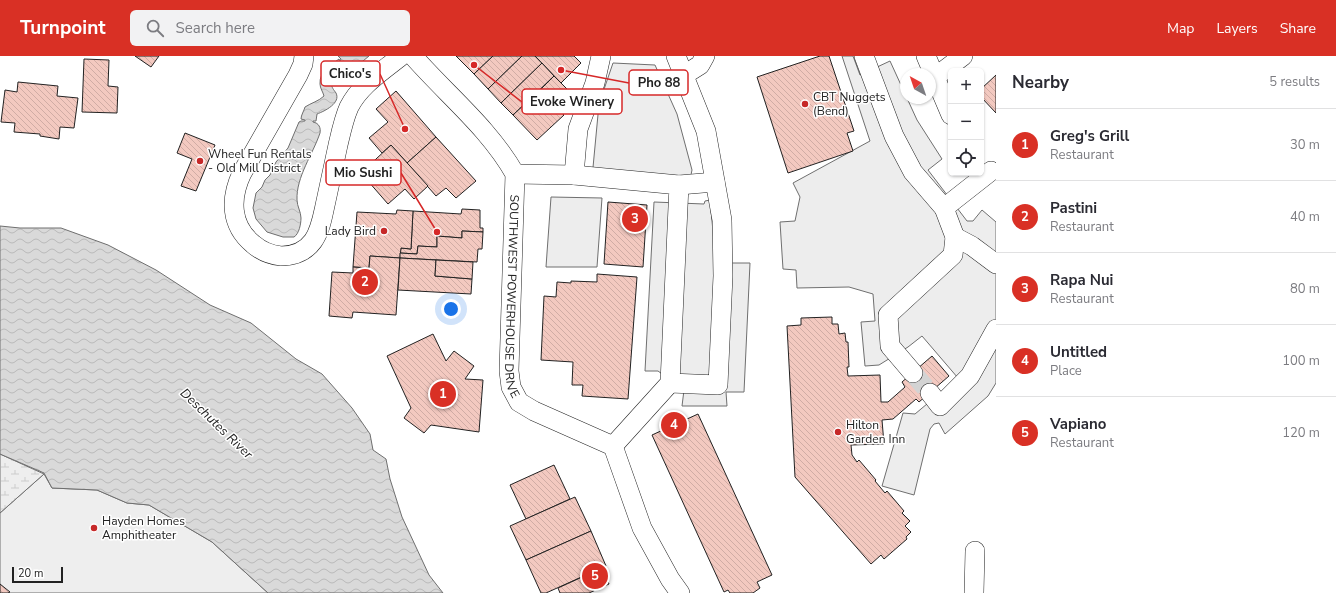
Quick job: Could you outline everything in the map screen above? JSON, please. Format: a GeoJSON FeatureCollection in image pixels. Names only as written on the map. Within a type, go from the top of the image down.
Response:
{"type":"FeatureCollection","features":[{"type":"Feature","properties":{"kind":"street"},"geometry":{"type":"LineString","coordinates":[[304,56],[303,64],[298,75],[242,173],[234,195],[236,217],[246,237],[262,250],[275,255],[297,254],[304,250],[312,242],[322,219],[340,137],[349,108],[361,90],[401,56]]}},
{"type":"Feature","properties":{"kind":"street"},"geometry":{"type":"LineString","coordinates":[[413,56],[487,133],[506,158],[515,174],[574,175],[679,185],[715,182]]}},
{"type":"Feature","properties":{"kind":"street"},"geometry":{"type":"LineString","coordinates":[[574,175],[578,129],[595,83],[601,56]]}},
{"type":"Feature","properties":{"kind":"street"},"geometry":{"type":"LineString","coordinates":[[670,383],[718,385],[723,276],[722,220],[706,131],[676,56]]}},
{"type":"Feature","properties":{"kind":"street"},"geometry":{"type":"LineString","coordinates":[[684,75],[700,65],[705,56]]}},
{"type":"Feature","properties":{"kind":"street"},"geometry":{"type":"LineString","coordinates":[[866,56],[894,136],[913,172],[944,208],[955,237],[953,255],[888,315],[890,346],[913,373]]}},
{"type":"Feature","properties":{"kind":"street"},"geometry":{"type":"LineString","coordinates":[[926,56],[930,68]]}},
{"type":"Feature","properties":{"kind":"street"},"geometry":{"type":"LineString","coordinates":[[936,76],[963,56]]}},
{"type":"Feature","properties":{"kind":"street"},"geometry":{"type":"LineString","coordinates":[[936,82],[948,108]]}},
{"type":"Feature","properties":{"kind":"street"},"geometry":{"type":"LineString","coordinates":[[944,208],[989,169]]}},
{"type":"Feature","properties":{"kind":"street","name":"SOUTHWEST POWERHOUSE DRIVE"},"geometry":{"type":"LineString","coordinates":[[515,174],[509,371],[511,387],[519,402],[534,411],[613,446]]}},
{"type":"Feature","properties":{"kind":"street"},"geometry":{"type":"LineString","coordinates":[[679,185],[670,383],[613,446],[642,528],[670,580],[680,593]]}},
{"type":"Feature","properties":{"kind":"street"},"geometry":{"type":"LineString","coordinates":[[955,237],[972,246],[996,264]]}},
{"type":"Feature","properties":{"kind":"street"},"geometry":{"type":"LineString","coordinates":[[930,393],[940,406],[970,376],[996,330]]}},
{"type":"Feature","properties":{"kind":"street"},"geometry":{"type":"LineString","coordinates":[[974,593],[975,551]]}},
{"type":"Feature","properties":{"kind":"green space"},"geometry":{"type":"Polygon","coordinates":[[[0,454],[44,474],[0,513],[0,454]]]}},
{"type":"Feature","properties":{"kind":"green space","name":"Hayden Homes Amphitheater"},"geometry":{"type":"Polygon","coordinates":[[[44,474],[52,488],[97,490],[127,503],[149,505],[212,542],[268,593],[0,593],[0,513],[44,474]]]}},
{"type":"Feature","properties":{"kind":"shaded area"},"geometry":{"type":"Polygon","coordinates":[[[842,56],[853,56],[860,75],[890,61],[900,83],[900,104],[910,104],[917,120],[942,159],[928,170],[967,221],[973,221],[982,210],[996,222],[996,383],[988,396],[945,434],[939,423],[934,424],[930,429],[914,495],[882,486],[903,413],[915,414],[958,378],[922,336],[908,347],[879,365],[865,366],[861,322],[875,321],[873,294],[849,287],[797,288],[796,270],[783,269],[780,222],[795,221],[800,197],[793,183],[870,141],[842,56]]]}},
{"type":"Feature","properties":{"kind":"shaded area"},"geometry":{"type":"Polygon","coordinates":[[[613,63],[655,65],[677,114],[692,170],[689,184],[592,178],[599,104],[613,63]]]}},
{"type":"Feature","properties":{"kind":"shaded area"},"geometry":{"type":"Polygon","coordinates":[[[551,197],[602,198],[597,267],[546,267],[551,197]]]}},
{"type":"Feature","properties":{"kind":"shaded area"},"geometry":{"type":"Polygon","coordinates":[[[710,200],[716,263],[750,263],[744,392],[726,392],[727,406],[682,406],[684,390],[658,371],[645,371],[654,202],[704,204],[705,201],[710,200]]]}},
{"type":"Feature","properties":{"kind":"water"},"geometry":{"type":"Polygon","coordinates":[[[338,56],[369,56],[350,70],[346,65],[345,66],[346,68],[336,77],[332,84],[337,97],[336,100],[331,106],[317,114],[316,121],[313,121],[319,126],[320,133],[302,174],[297,191],[297,200],[301,218],[297,234],[294,237],[283,237],[267,232],[256,219],[253,208],[256,193],[270,175],[276,162],[288,148],[299,122],[305,121],[301,119],[301,116],[305,107],[324,96],[320,86],[321,76],[329,66],[339,59],[340,61],[341,59],[338,56]]]}},
{"type":"Feature","properties":{"kind":"water","name":"Deschutes River"},"geometry":{"type":"Polygon","coordinates":[[[0,226],[20,228],[61,228],[108,245],[156,270],[210,305],[251,323],[296,359],[322,374],[352,408],[370,434],[373,450],[386,459],[390,479],[402,517],[429,575],[443,593],[268,593],[212,542],[149,505],[127,503],[97,490],[52,488],[44,473],[0,454],[0,226]]]}},
{"type":"Feature","properties":{"kind":"building"},"geometry":{"type":"Polygon","coordinates":[[[135,56],[159,56],[151,67],[135,56]]]}},
{"type":"Feature","properties":{"kind":"building"},"geometry":{"type":"Polygon","coordinates":[[[456,56],[493,56],[474,74],[456,56]]]}},
{"type":"Feature","properties":{"kind":"building"},"geometry":{"type":"Polygon","coordinates":[[[493,56],[522,56],[488,89],[474,74],[493,56]]]}},
{"type":"Feature","properties":{"kind":"building"},"geometry":{"type":"Polygon","coordinates":[[[522,56],[535,56],[542,63],[501,103],[488,89],[522,56]]]}},
{"type":"Feature","properties":{"kind":"building"},"geometry":{"type":"Polygon","coordinates":[[[535,56],[574,56],[581,63],[561,83],[535,56]]]}},
{"type":"Feature","properties":{"kind":"building","name":"CBT Nuggets (Bend)"},"geometry":{"type":"Polygon","coordinates":[[[820,56],[829,56],[854,131],[847,133],[853,151],[788,173],[757,77],[820,56]]]}},
{"type":"Feature","properties":{"kind":"building"},"geometry":{"type":"Polygon","coordinates":[[[84,59],[109,60],[108,86],[118,87],[117,113],[82,112],[84,59]]]}},
{"type":"Feature","properties":{"kind":"building"},"geometry":{"type":"Polygon","coordinates":[[[542,63],[554,76],[513,115],[501,103],[542,63]]]}},
{"type":"Feature","properties":{"kind":"building"},"geometry":{"type":"Polygon","coordinates":[[[996,75],[996,113],[984,100],[984,86],[996,75]]]}},
{"type":"Feature","properties":{"kind":"building"},"geometry":{"type":"Polygon","coordinates":[[[554,76],[569,91],[554,105],[540,90],[554,76]]]}},
{"type":"Feature","properties":{"kind":"building"},"geometry":{"type":"Polygon","coordinates":[[[18,82],[58,86],[57,96],[78,98],[74,128],[60,127],[59,139],[40,136],[40,134],[14,132],[15,123],[1,122],[5,90],[17,92],[18,82]]]}},
{"type":"Feature","properties":{"kind":"building"},"geometry":{"type":"Polygon","coordinates":[[[540,90],[564,115],[537,140],[513,115],[540,90]]]}},
{"type":"Feature","properties":{"kind":"building"},"geometry":{"type":"Polygon","coordinates":[[[396,91],[436,137],[407,163],[391,145],[382,153],[369,138],[388,122],[376,109],[396,91]]]}},
{"type":"Feature","properties":{"kind":"building","name":"Wheel Fun Rentals - Old Mill District"},"geometry":{"type":"Polygon","coordinates":[[[185,133],[215,145],[196,191],[181,186],[192,159],[177,153],[185,133]]]}},
{"type":"Feature","properties":{"kind":"building"},"geometry":{"type":"Polygon","coordinates":[[[436,137],[476,181],[456,198],[446,188],[436,196],[407,163],[436,137]]]}},
{"type":"Feature","properties":{"kind":"building"},"geometry":{"type":"Polygon","coordinates":[[[391,145],[428,186],[414,199],[405,189],[388,204],[361,173],[391,145]]]}},
{"type":"Feature","properties":{"kind":"building"},"geometry":{"type":"Polygon","coordinates":[[[608,202],[647,205],[643,267],[604,264],[608,202]]]}},
{"type":"Feature","properties":{"kind":"building"},"geometry":{"type":"Polygon","coordinates":[[[462,209],[480,210],[480,228],[483,228],[483,232],[462,231],[462,238],[437,236],[437,247],[418,246],[417,254],[400,253],[401,248],[411,249],[413,211],[461,214],[462,209]]]}},
{"type":"Feature","properties":{"kind":"building","name":"Lady Bird"},"geometry":{"type":"Polygon","coordinates":[[[397,210],[413,211],[411,249],[401,248],[400,258],[370,256],[369,268],[353,267],[357,212],[396,214],[397,210]]]}},
{"type":"Feature","properties":{"kind":"building"},"geometry":{"type":"Polygon","coordinates":[[[462,231],[483,232],[482,249],[478,249],[477,262],[400,258],[400,253],[417,254],[418,246],[437,247],[437,236],[462,238],[462,231]]]}},
{"type":"Feature","properties":{"kind":"building"},"geometry":{"type":"Polygon","coordinates":[[[370,256],[400,258],[396,315],[353,312],[352,318],[329,316],[332,272],[353,273],[353,267],[369,268],[370,256]]]}},
{"type":"Feature","properties":{"kind":"building"},"geometry":{"type":"Polygon","coordinates":[[[400,258],[436,260],[435,276],[472,279],[471,294],[398,290],[400,258]]]}},
{"type":"Feature","properties":{"kind":"building"},"geometry":{"type":"Polygon","coordinates":[[[436,260],[473,262],[472,279],[435,276],[436,260]]]}},
{"type":"Feature","properties":{"kind":"building"},"geometry":{"type":"Polygon","coordinates":[[[597,274],[637,277],[628,399],[582,396],[583,385],[572,385],[573,362],[541,360],[544,296],[556,297],[557,282],[597,282],[597,274]]]}},
{"type":"Feature","properties":{"kind":"building","name":"Hilton Garden Inn"},"geometry":{"type":"Polygon","coordinates":[[[832,317],[832,324],[838,324],[839,334],[845,333],[846,342],[848,342],[848,376],[880,375],[881,402],[888,402],[905,387],[902,382],[932,356],[949,376],[919,402],[916,399],[893,419],[882,420],[884,444],[851,445],[852,455],[857,462],[859,460],[885,493],[887,491],[904,511],[902,513],[910,521],[905,526],[911,532],[906,537],[907,539],[884,559],[881,555],[871,564],[795,477],[787,326],[801,325],[801,318],[832,317]]]}},
{"type":"Feature","properties":{"kind":"building"},"geometry":{"type":"Polygon","coordinates":[[[433,334],[446,361],[454,351],[474,366],[465,379],[483,380],[479,432],[431,425],[424,433],[404,418],[411,408],[387,356],[433,334]]]}},
{"type":"Feature","properties":{"kind":"building"},"geometry":{"type":"Polygon","coordinates":[[[698,414],[772,575],[757,582],[760,588],[753,593],[730,593],[728,590],[724,592],[652,435],[698,414]]]}},
{"type":"Feature","properties":{"kind":"building"},"geometry":{"type":"Polygon","coordinates":[[[554,465],[570,499],[526,519],[510,485],[554,465]]]}},
{"type":"Feature","properties":{"kind":"building"},"geometry":{"type":"Polygon","coordinates":[[[575,497],[591,531],[526,560],[510,526],[575,497]]]}},
{"type":"Feature","properties":{"kind":"building"},"geometry":{"type":"Polygon","coordinates":[[[591,531],[606,566],[546,593],[541,593],[526,560],[591,531]]]}},
{"type":"Feature","properties":{"kind":"building"},"geometry":{"type":"Polygon","coordinates":[[[602,568],[609,584],[589,593],[560,593],[558,588],[602,568]]]}},
{"type":"Feature","properties":{"kind":"building"},"geometry":{"type":"Polygon","coordinates":[[[0,584],[10,592],[0,593],[0,584]]]}},
{"type":"Feature","properties":{"kind":"tunnel"},"geometry":{"type":"LineString","coordinates":[[913,373],[930,393]]}},
{"type":"Feature","properties":{"kind":"place","name":"Evoke Winery"},"geometry":{"type":"Point","coordinates":[474,65]}},
{"type":"Feature","properties":{"kind":"place","name":"Pho 88"},"geometry":{"type":"Point","coordinates":[561,70]}},
{"type":"Feature","properties":{"kind":"place","name":"CBT Nuggets (Bend)"},"geometry":{"type":"Point","coordinates":[805,104]}},
{"type":"Feature","properties":{"kind":"place","name":"Chico's"},"geometry":{"type":"Point","coordinates":[405,129]}},
{"type":"Feature","properties":{"kind":"place","name":"Wheel Fun Rentals - Old Mill District"},"geometry":{"type":"Point","coordinates":[200,161]}},
{"type":"Feature","properties":{"kind":"place","name":"Rapa Nui"},"geometry":{"type":"Point","coordinates":[635,219]}},
{"type":"Feature","properties":{"kind":"place","name":"Lady Bird"},"geometry":{"type":"Point","coordinates":[384,231]}},
{"type":"Feature","properties":{"kind":"place","name":"Mio Sushi"},"geometry":{"type":"Point","coordinates":[437,232]}},
{"type":"Feature","properties":{"kind":"place","name":"Pastini"},"geometry":{"type":"Point","coordinates":[365,282]}},
{"type":"Feature","properties":{"kind":"place","name":"Greg's Grill"},"geometry":{"type":"Point","coordinates":[443,394]}},
{"type":"Feature","properties":{"kind":"place","name":"Untitled"},"geometry":{"type":"Point","coordinates":[674,425]}},
{"type":"Feature","properties":{"kind":"place","name":"Hilton Garden Inn"},"geometry":{"type":"Point","coordinates":[838,432]}},
{"type":"Feature","properties":{"kind":"place","name":"Hayden Homes Amphitheater"},"geometry":{"type":"Point","coordinates":[94,528]}},
{"type":"Feature","properties":{"kind":"place","name":"Vapiano"},"geometry":{"type":"Point","coordinates":[595,576]}}]}
